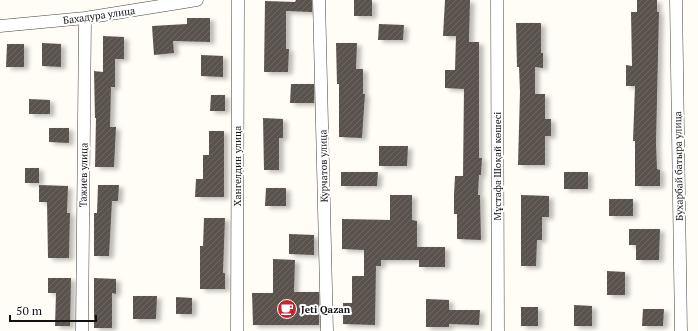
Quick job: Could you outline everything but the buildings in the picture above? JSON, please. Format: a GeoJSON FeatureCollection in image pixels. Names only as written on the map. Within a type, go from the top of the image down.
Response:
{"type":"FeatureCollection","features":[{"type":"Feature","properties":{"kind":"street","name":"Бахадура улица"},"geometry":{"type":"LineString","coordinates":[[0,26],[85,18],[197,0]]}},
{"type":"Feature","properties":{"kind":"street","name":"Хангелдин улица"},"geometry":{"type":"LineString","coordinates":[[237,331],[238,0]]}},
{"type":"Feature","properties":{"kind":"street","name":"Курчатов улица"},"geometry":{"type":"LineString","coordinates":[[319,0],[327,331]]}},
{"type":"Feature","properties":{"kind":"street","name":"Мұстафа Шоқай көшесі"},"geometry":{"type":"LineString","coordinates":[[497,0],[498,331]]}},
{"type":"Feature","properties":{"kind":"street","name":"Бухарбай батыра улица"},"geometry":{"type":"LineString","coordinates":[[676,0],[681,331]]}},
{"type":"Feature","properties":{"kind":"street","name":"Тажиев улица"},"geometry":{"type":"LineString","coordinates":[[82,331],[85,18]]}},
{"type":"Feature","properties":{"kind":"place","name":"Jeti Qazan"},"geometry":{"type":"Point","coordinates":[287,309]}}]}
